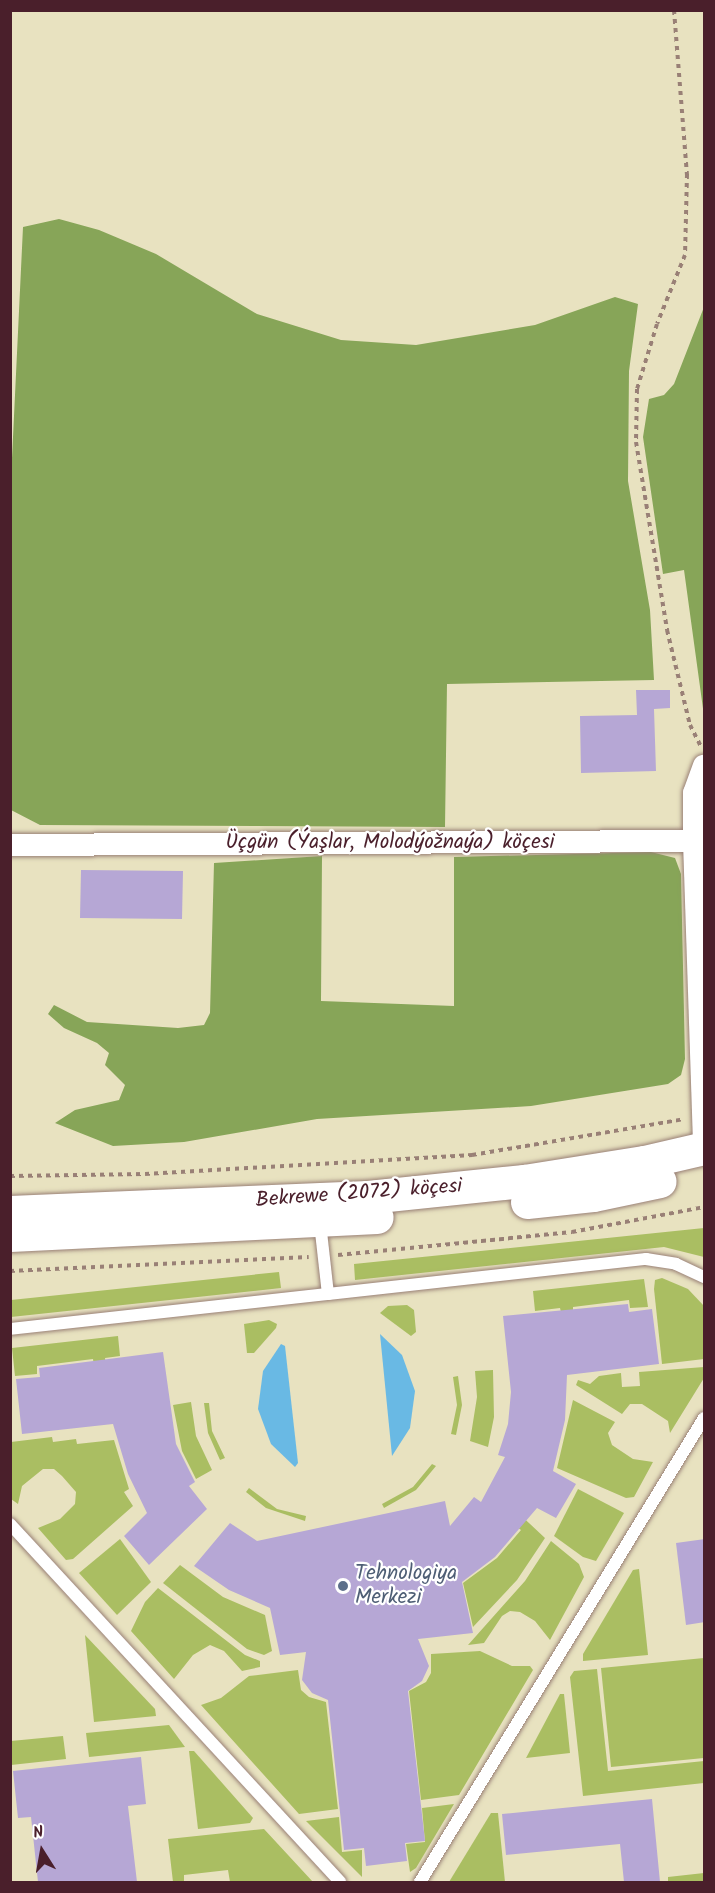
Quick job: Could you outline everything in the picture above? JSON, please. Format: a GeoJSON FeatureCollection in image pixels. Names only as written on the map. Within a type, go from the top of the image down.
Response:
{"type":"FeatureCollection","features":[{"type":"Feature","properties":{"kind":"main road","name":"Bekrewe (2072) köçesi"},"geometry":{"type":"LineString","coordinates":[[10,1212],[368,1197],[524,1181],[705,1148]]}},
{"type":"Feature","properties":{"kind":"main road","name":"Bekrewe (2072) köçesi"},"geometry":{"type":"LineString","coordinates":[[10,1235],[320,1223],[593,1195],[705,1172]]}},
{"type":"Feature","properties":{"kind":"street"},"geometry":{"type":"LineString","coordinates":[[704,1126],[694,793],[705,766]]}},
{"type":"Feature","properties":{"kind":"street","name":"Üçgün (Ýaşlar, Molodýožnaýa) köçesi"},"geometry":{"type":"LineString","coordinates":[[10,845],[694,841]]}},
{"type":"Feature","properties":{"kind":"lane"},"geometry":{"type":"LineString","coordinates":[[320,1223],[328,1294]]}},
{"type":"Feature","properties":{"kind":"lane"},"geometry":{"type":"LineString","coordinates":[[10,1329],[646,1259],[676,1264],[705,1277]]}},
{"type":"Feature","properties":{"kind":"lane"},"geometry":{"type":"LineString","coordinates":[[420,1882],[705,1418]]}},
{"type":"Feature","properties":{"kind":"lane"},"geometry":{"type":"LineString","coordinates":[[10,1524],[340,1882]]}},
{"type":"Feature","properties":{"kind":"path"},"geometry":{"type":"LineString","coordinates":[[674,10],[687,174],[685,255],[657,324],[637,389],[636,442],[667,630],[690,725],[705,753]]}},
{"type":"Feature","properties":{"kind":"path"},"geometry":{"type":"LineString","coordinates":[[10,1176],[145,1174],[472,1155],[704,1126]]}},
{"type":"Feature","properties":{"kind":"path"},"geometry":{"type":"LineString","coordinates":[[10,1270],[324,1256],[572,1232],[705,1207]]}},
{"type":"Feature","properties":{"kind":"green space"},"geometry":{"type":"Polygon","coordinates":[[[59,219],[99,230],[156,254],[257,314],[341,340],[416,345],[535,325],[615,297],[638,304],[629,371],[628,481],[650,610],[654,680],[447,684],[445,827],[40,825],[11,810],[10,500],[23,227],[59,219]]]}},
{"type":"Feature","properties":{"kind":"green space"},"geometry":{"type":"Polygon","coordinates":[[[704,307],[704,716],[684,570],[663,574],[643,437],[649,399],[664,395],[674,384],[704,307]]]}},
{"type":"Feature","properties":{"kind":"green space"},"geometry":{"type":"Polygon","coordinates":[[[651,852],[675,858],[681,874],[685,1059],[681,1075],[668,1084],[531,1106],[317,1119],[184,1142],[113,1146],[55,1123],[75,1110],[119,1100],[125,1085],[105,1065],[109,1053],[97,1043],[64,1028],[48,1014],[54,1005],[87,1022],[178,1028],[204,1025],[210,1013],[214,863],[322,856],[321,1001],[454,1006],[454,857],[651,852]]]}},
{"type":"Feature","properties":{"kind":"green space"},"geometry":{"type":"Polygon","coordinates":[[[704,1228],[704,1257],[664,1247],[355,1280],[354,1264],[704,1228]]]}},
{"type":"Feature","properties":{"kind":"green space"},"geometry":{"type":"Polygon","coordinates":[[[279,1272],[281,1288],[11,1317],[11,1300],[279,1272]]]}},
{"type":"Feature","properties":{"kind":"green space"},"geometry":{"type":"Polygon","coordinates":[[[662,1278],[688,1289],[704,1306],[704,1359],[662,1364],[654,1289],[655,1280],[662,1278]]]}},
{"type":"Feature","properties":{"kind":"green space"},"geometry":{"type":"Polygon","coordinates":[[[644,1279],[648,1307],[630,1308],[629,1300],[573,1307],[573,1315],[562,1316],[560,1308],[535,1311],[533,1291],[644,1279]]]}},
{"type":"Feature","properties":{"kind":"green space"},"geometry":{"type":"Polygon","coordinates":[[[407,1305],[414,1310],[416,1332],[411,1336],[380,1313],[388,1306],[407,1305]]]}},
{"type":"Feature","properties":{"kind":"green space"},"geometry":{"type":"Polygon","coordinates":[[[269,1320],[277,1324],[276,1328],[254,1353],[247,1353],[244,1324],[269,1320]]]}},
{"type":"Feature","properties":{"kind":"green space"},"geometry":{"type":"Polygon","coordinates":[[[118,1336],[120,1356],[105,1358],[106,1366],[94,1367],[93,1359],[37,1366],[37,1374],[15,1376],[12,1348],[118,1336]]]}},
{"type":"Feature","properties":{"kind":"green space"},"geometry":{"type":"Polygon","coordinates":[[[704,1367],[704,1378],[670,1433],[668,1421],[642,1404],[630,1404],[622,1414],[576,1385],[578,1380],[590,1384],[599,1376],[621,1373],[622,1387],[640,1386],[639,1372],[704,1367]]]}},
{"type":"Feature","properties":{"kind":"green space"},"geometry":{"type":"Polygon","coordinates":[[[493,1370],[494,1417],[488,1447],[470,1441],[477,1397],[475,1371],[493,1370]]]}},
{"type":"Feature","properties":{"kind":"green space"},"geometry":{"type":"Polygon","coordinates":[[[458,1376],[462,1405],[456,1435],[451,1434],[457,1405],[453,1377],[458,1376]]]}},
{"type":"Feature","properties":{"kind":"green space"},"geometry":{"type":"Polygon","coordinates":[[[573,1400],[615,1422],[608,1433],[612,1445],[633,1459],[653,1462],[634,1497],[626,1498],[557,1468],[573,1400]]]}},
{"type":"Feature","properties":{"kind":"green space"},"geometry":{"type":"Polygon","coordinates":[[[191,1402],[196,1436],[212,1470],[196,1479],[182,1451],[173,1405],[191,1402]]]}},
{"type":"Feature","properties":{"kind":"green space"},"geometry":{"type":"Polygon","coordinates":[[[204,1403],[209,1403],[212,1431],[225,1458],[220,1460],[208,1433],[204,1403]]]}},
{"type":"Feature","properties":{"kind":"green space"},"geometry":{"type":"Polygon","coordinates":[[[52,1437],[53,1442],[76,1439],[77,1444],[114,1440],[129,1489],[124,1492],[133,1506],[73,1559],[66,1560],[38,1528],[60,1519],[75,1504],[76,1492],[62,1476],[54,1469],[43,1469],[22,1486],[18,1504],[11,1499],[11,1442],[52,1437]]]}},
{"type":"Feature","properties":{"kind":"green space"},"geometry":{"type":"Polygon","coordinates":[[[432,1464],[436,1466],[416,1490],[384,1508],[382,1504],[413,1487],[432,1464]]]}},
{"type":"Feature","properties":{"kind":"green space"},"geometry":{"type":"Polygon","coordinates":[[[249,1488],[277,1509],[306,1516],[305,1521],[266,1508],[246,1492],[249,1488]]]}},
{"type":"Feature","properties":{"kind":"green space"},"geometry":{"type":"Polygon","coordinates":[[[578,1489],[624,1513],[596,1561],[583,1557],[554,1536],[578,1489]]]}},
{"type":"Feature","properties":{"kind":"green space"},"geometry":{"type":"Polygon","coordinates":[[[514,1509],[545,1538],[517,1580],[473,1627],[463,1583],[497,1558],[521,1530],[506,1519],[514,1509]]]}},
{"type":"Feature","properties":{"kind":"green space"},"geometry":{"type":"Polygon","coordinates":[[[120,1539],[151,1582],[117,1615],[79,1573],[120,1539]]]}},
{"type":"Feature","properties":{"kind":"green space"},"geometry":{"type":"Polygon","coordinates":[[[551,1541],[579,1564],[584,1577],[550,1640],[535,1621],[520,1612],[510,1611],[502,1616],[484,1643],[468,1645],[525,1581],[551,1541]]]}},
{"type":"Feature","properties":{"kind":"green space"},"geometry":{"type":"Polygon","coordinates":[[[180,1565],[223,1597],[265,1615],[272,1651],[264,1655],[247,1649],[163,1583],[180,1565]]]}},
{"type":"Feature","properties":{"kind":"green space"},"geometry":{"type":"Polygon","coordinates":[[[639,1569],[648,1655],[583,1661],[583,1654],[633,1570],[639,1569]]]}},
{"type":"Feature","properties":{"kind":"green space"},"geometry":{"type":"Polygon","coordinates":[[[158,1588],[245,1655],[260,1661],[260,1667],[242,1671],[224,1651],[210,1645],[193,1655],[174,1679],[131,1631],[145,1602],[158,1588]]]}},
{"type":"Feature","properties":{"kind":"green space"},"geometry":{"type":"Polygon","coordinates":[[[85,1635],[155,1709],[156,1716],[94,1722],[85,1635]]]}},
{"type":"Feature","properties":{"kind":"green space"},"geometry":{"type":"Polygon","coordinates":[[[480,1651],[512,1666],[530,1666],[533,1670],[459,1795],[421,1800],[409,1691],[426,1682],[431,1673],[431,1654],[480,1651]]]}},
{"type":"Feature","properties":{"kind":"green space"},"geometry":{"type":"Polygon","coordinates":[[[704,1658],[704,1758],[611,1767],[601,1668],[704,1658]]]}},
{"type":"Feature","properties":{"kind":"green space"},"geometry":{"type":"Polygon","coordinates":[[[597,1669],[608,1771],[704,1761],[704,1783],[583,1796],[570,1677],[574,1671],[597,1669]]]}},
{"type":"Feature","properties":{"kind":"green space"},"geometry":{"type":"Polygon","coordinates":[[[298,1670],[301,1690],[309,1697],[326,1702],[338,1809],[299,1814],[201,1705],[221,1698],[249,1676],[298,1670]]]}},
{"type":"Feature","properties":{"kind":"green space"},"geometry":{"type":"Polygon","coordinates":[[[560,1694],[564,1694],[570,1753],[526,1758],[560,1694]]]}},
{"type":"Feature","properties":{"kind":"green space"},"geometry":{"type":"Polygon","coordinates":[[[169,1725],[185,1747],[89,1757],[86,1733],[169,1725]]]}},
{"type":"Feature","properties":{"kind":"green space"},"geometry":{"type":"Polygon","coordinates":[[[63,1736],[66,1759],[11,1765],[11,1741],[63,1736]]]}},
{"type":"Feature","properties":{"kind":"green space"},"geometry":{"type":"Polygon","coordinates":[[[189,1751],[194,1751],[253,1818],[250,1823],[198,1829],[189,1751]]]}},
{"type":"Feature","properties":{"kind":"green space"},"geometry":{"type":"Polygon","coordinates":[[[454,1804],[416,1868],[410,1872],[406,1844],[425,1842],[422,1808],[454,1804]]]}},
{"type":"Feature","properties":{"kind":"green space"},"geometry":{"type":"Polygon","coordinates":[[[491,1813],[498,1813],[505,1882],[449,1882],[491,1813]]]}},
{"type":"Feature","properties":{"kind":"green space"},"geometry":{"type":"Polygon","coordinates":[[[339,1817],[342,1852],[362,1850],[362,1877],[306,1821],[339,1817]]]}},
{"type":"Feature","properties":{"kind":"green space"},"geometry":{"type":"Polygon","coordinates":[[[264,1829],[313,1882],[230,1882],[228,1870],[184,1875],[184,1881],[173,1882],[168,1839],[264,1829]]]}},
{"type":"Feature","properties":{"kind":"green space"},"geometry":{"type":"Polygon","coordinates":[[[704,1873],[704,1882],[668,1882],[668,1877],[704,1873]]]}},
{"type":"Feature","properties":{"kind":"water"},"geometry":{"type":"Polygon","coordinates":[[[380,1334],[402,1355],[415,1391],[410,1428],[392,1456],[380,1334]]]}},
{"type":"Feature","properties":{"kind":"water"},"geometry":{"type":"Polygon","coordinates":[[[281,1344],[285,1346],[298,1463],[295,1467],[271,1444],[258,1409],[263,1371],[281,1344]]]}},
{"type":"Feature","properties":{"kind":"building"},"geometry":{"type":"Polygon","coordinates":[[[636,690],[670,690],[670,708],[654,709],[656,771],[581,773],[580,716],[637,715],[636,690]]]}},
{"type":"Feature","properties":{"kind":"building"},"geometry":{"type":"Polygon","coordinates":[[[81,870],[183,871],[182,919],[80,918],[81,870]]]}},
{"type":"Feature","properties":{"kind":"building","name":"Tehnologiya Merkezi"},"geometry":{"type":"Polygon","coordinates":[[[628,1304],[629,1312],[652,1309],[659,1364],[567,1375],[565,1420],[553,1471],[576,1484],[556,1518],[537,1508],[495,1557],[462,1582],[473,1633],[418,1639],[429,1666],[422,1681],[408,1691],[425,1841],[405,1843],[407,1861],[366,1866],[364,1848],[344,1850],[328,1700],[312,1693],[302,1680],[306,1652],[280,1655],[270,1608],[229,1590],[194,1566],[230,1523],[257,1541],[445,1501],[450,1526],[474,1497],[481,1502],[505,1457],[498,1455],[508,1424],[511,1392],[503,1316],[628,1304]]]}},
{"type":"Feature","properties":{"kind":"building"},"geometry":{"type":"Polygon","coordinates":[[[163,1352],[176,1444],[195,1482],[189,1486],[207,1509],[149,1565],[124,1536],[147,1513],[128,1474],[113,1424],[22,1434],[16,1379],[40,1377],[39,1368],[163,1352]]]}},
{"type":"Feature","properties":{"kind":"building"},"geometry":{"type":"Polygon","coordinates":[[[705,1539],[705,1622],[686,1625],[676,1543],[705,1539]]]}},
{"type":"Feature","properties":{"kind":"building"},"geometry":{"type":"Polygon","coordinates":[[[141,1757],[146,1804],[128,1806],[137,1882],[38,1882],[31,1817],[18,1818],[13,1771],[141,1757]]]}},
{"type":"Feature","properties":{"kind":"building"},"geometry":{"type":"Polygon","coordinates":[[[652,1799],[660,1882],[624,1882],[620,1844],[506,1855],[502,1814],[652,1799]]]}},
{"type":"Feature","properties":{"kind":"place","name":"Tehnologiya Merkezi"},"geometry":{"type":"Point","coordinates":[343,1586]}}]}
